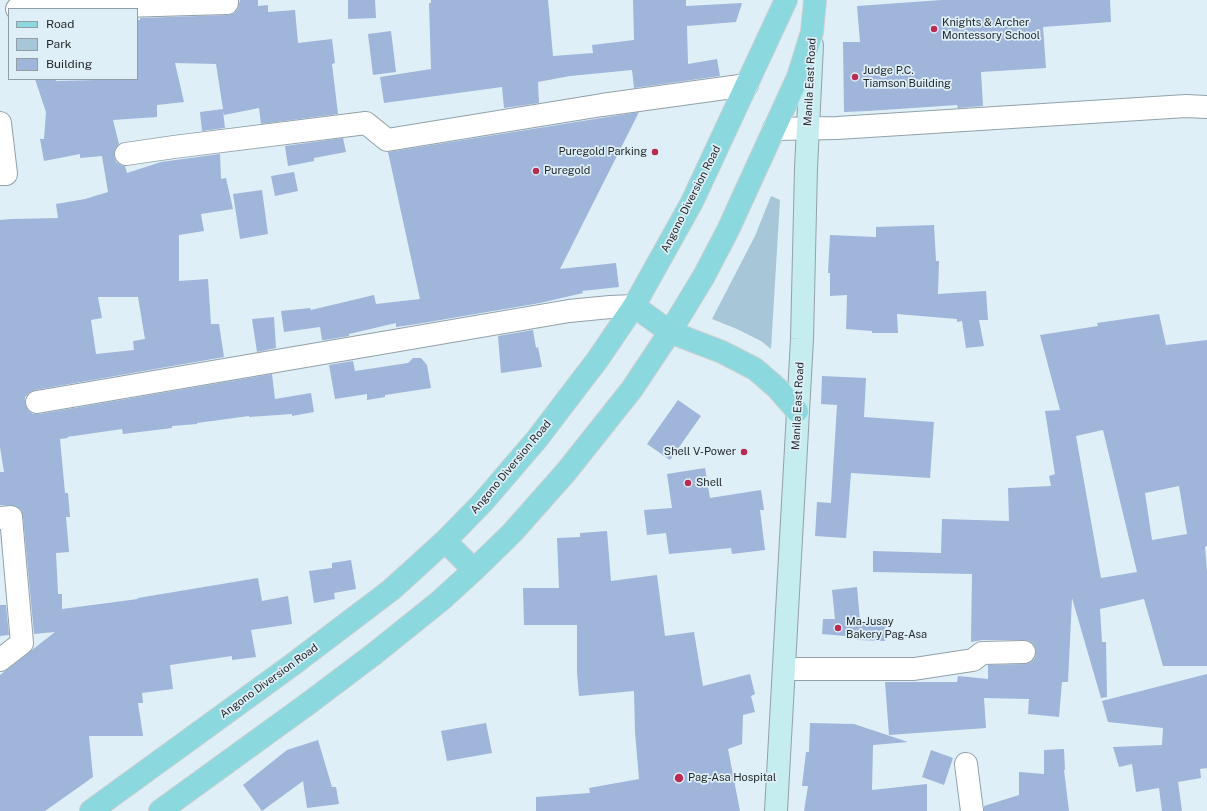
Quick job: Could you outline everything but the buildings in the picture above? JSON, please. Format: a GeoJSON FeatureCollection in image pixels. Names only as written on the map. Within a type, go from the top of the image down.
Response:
{"type":"FeatureCollection","features":[{"type":"Feature","properties":{"kind":"main road","name":"Angono Diversion Road"},"geometry":{"type":"LineString","coordinates":[[91,811],[391,590],[445,541],[483,502],[537,439],[598,358],[634,306],[692,202],[786,0]]}},
{"type":"Feature","properties":{"kind":"main road","name":"Manila East Road"},"geometry":{"type":"LineString","coordinates":[[776,811],[802,339],[808,129],[812,32],[815,0]]}},
{"type":"Feature","properties":{"kind":"main road"},"geometry":{"type":"LineString","coordinates":[[160,811],[309,703],[374,654],[440,601],[512,533],[566,472],[632,389],[670,332],[704,276],[728,230],[798,77],[812,32]]}},
{"type":"Feature","properties":{"kind":"main road"},"geometry":{"type":"LineString","coordinates":[[634,306],[670,332],[722,352],[755,369],[777,388],[797,411]]}},
{"type":"Feature","properties":{"kind":"main road"},"geometry":{"type":"LineString","coordinates":[[445,541],[474,570]]}},
{"type":"Feature","properties":{"kind":"street"},"geometry":{"type":"LineString","coordinates":[[52,8],[227,3],[227,0]]}},
{"type":"Feature","properties":{"kind":"street"},"geometry":{"type":"LineString","coordinates":[[126,154],[366,123],[387,140],[602,105],[747,85]]}},
{"type":"Feature","properties":{"kind":"street"},"geometry":{"type":"LineString","coordinates":[[774,129],[838,128],[1186,106],[1207,107]]}},
{"type":"Feature","properties":{"kind":"street"},"geometry":{"type":"LineString","coordinates":[[0,123],[6,174],[0,174]]}},
{"type":"Feature","properties":{"kind":"street"},"geometry":{"type":"LineString","coordinates":[[37,402],[569,311],[634,306]]}},
{"type":"Feature","properties":{"kind":"street"},"geometry":{"type":"LineString","coordinates":[[0,518],[11,517],[22,643],[0,660]]}},
{"type":"Feature","properties":{"kind":"street"},"geometry":{"type":"LineString","coordinates":[[784,669],[914,669],[973,660],[982,653],[1024,652]]}},
{"type":"Feature","properties":{"kind":"street"},"geometry":{"type":"LineString","coordinates":[[966,764],[972,811]]}},
{"type":"Feature","properties":{"kind":"green space"},"geometry":{"type":"Polygon","coordinates":[[[771,196],[780,200],[771,349],[761,341],[712,319],[755,236],[771,196]]]}},
{"type":"Feature","properties":{"kind":"place","name":"Knights & Archer Montessory School"},"geometry":{"type":"Point","coordinates":[934,29]}},
{"type":"Feature","properties":{"kind":"place","name":"Judge P.C. Tiamson Building"},"geometry":{"type":"Point","coordinates":[855,77]}},
{"type":"Feature","properties":{"kind":"place","name":"Puregold Parking"},"geometry":{"type":"Point","coordinates":[655,152]}},
{"type":"Feature","properties":{"kind":"place","name":"Puregold"},"geometry":{"type":"Point","coordinates":[536,171]}},
{"type":"Feature","properties":{"kind":"place","name":"Shell V-Power"},"geometry":{"type":"Point","coordinates":[744,452]}},
{"type":"Feature","properties":{"kind":"place","name":"Shell"},"geometry":{"type":"Point","coordinates":[688,483]}},
{"type":"Feature","properties":{"kind":"place","name":"Ma-Jusay Bakery Pag-Asa"},"geometry":{"type":"Point","coordinates":[838,628]}},
{"type":"Feature","properties":{"kind":"place","name":"Pag-Asa Hospital"},"geometry":{"type":"Point","coordinates":[679,778]}}]}
